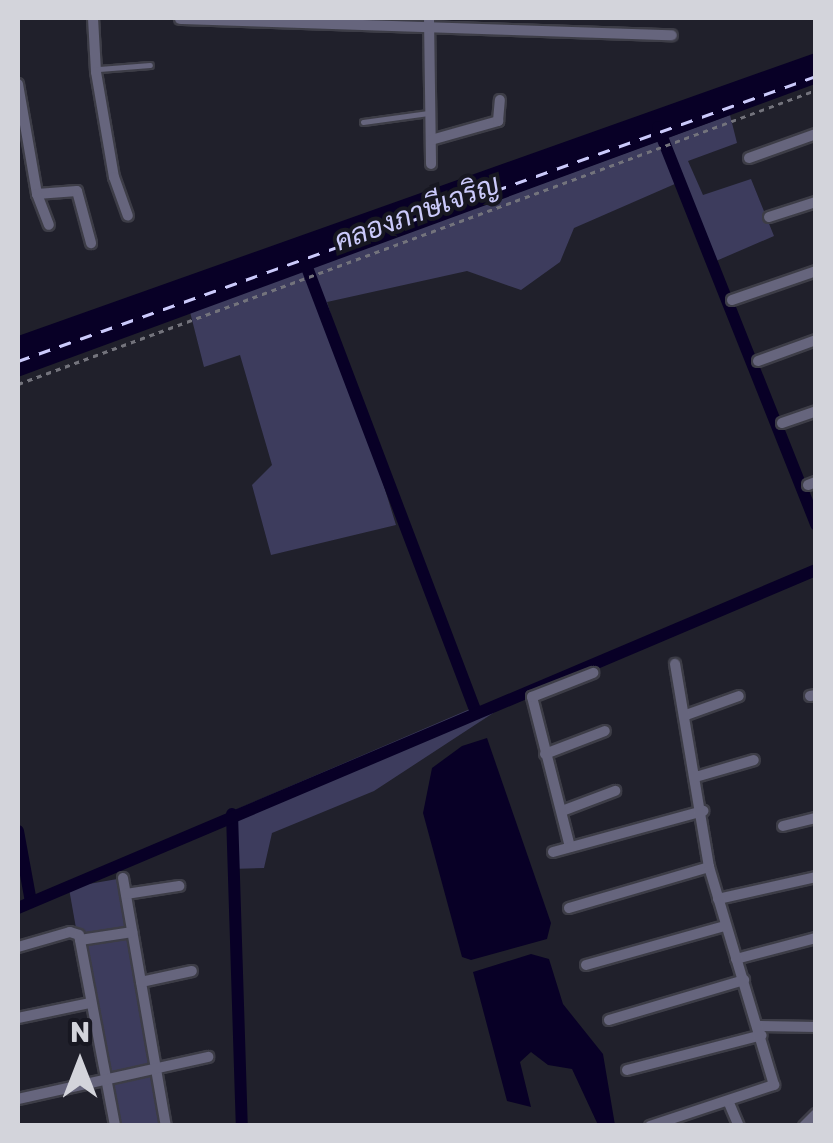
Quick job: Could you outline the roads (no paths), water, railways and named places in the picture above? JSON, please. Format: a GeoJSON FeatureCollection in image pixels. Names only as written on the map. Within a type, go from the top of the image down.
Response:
{"type":"FeatureCollection","features":[{"type":"Feature","properties":{"kind":"street"},"geometry":{"type":"LineString","coordinates":[[94,18],[96,69],[114,177],[128,216]]}},
{"type":"Feature","properties":{"kind":"street"},"geometry":{"type":"LineString","coordinates":[[180,19],[429,23],[672,35]]}},
{"type":"Feature","properties":{"kind":"street"},"geometry":{"type":"LineString","coordinates":[[429,23],[431,164]]}},
{"type":"Feature","properties":{"kind":"street"},"geometry":{"type":"LineString","coordinates":[[18,84],[37,194],[49,226]]}},
{"type":"Feature","properties":{"kind":"street"},"geometry":{"type":"LineString","coordinates":[[430,140],[498,121],[500,100]]}},
{"type":"Feature","properties":{"kind":"street"},"geometry":{"type":"LineString","coordinates":[[749,158],[816,134]]}},
{"type":"Feature","properties":{"kind":"street"},"geometry":{"type":"LineString","coordinates":[[37,194],[77,192],[91,243]]}},
{"type":"Feature","properties":{"kind":"street"},"geometry":{"type":"LineString","coordinates":[[770,218],[816,202]]}},
{"type":"Feature","properties":{"kind":"street"},"geometry":{"type":"LineString","coordinates":[[732,300],[816,271]]}},
{"type":"Feature","properties":{"kind":"street"},"geometry":{"type":"LineString","coordinates":[[758,361],[816,340]]}},
{"type":"Feature","properties":{"kind":"street"},"geometry":{"type":"LineString","coordinates":[[782,423],[816,411]]}},
{"type":"Feature","properties":{"kind":"street"},"geometry":{"type":"LineString","coordinates":[[650,1126],[774,1086],[761,1030],[725,926],[710,867],[699,776],[676,664]]}},
{"type":"Feature","properties":{"kind":"street"},"geometry":{"type":"LineString","coordinates":[[570,847],[532,697],[594,673]]}},
{"type":"Feature","properties":{"kind":"street"},"geometry":{"type":"LineString","coordinates":[[686,715],[740,696]]}},
{"type":"Feature","properties":{"kind":"street"},"geometry":{"type":"LineString","coordinates":[[545,754],[605,731]]}},
{"type":"Feature","properties":{"kind":"street"},"geometry":{"type":"LineString","coordinates":[[699,776],[754,760]]}},
{"type":"Feature","properties":{"kind":"street"},"geometry":{"type":"LineString","coordinates":[[562,811],[616,791]]}},
{"type":"Feature","properties":{"kind":"street"},"geometry":{"type":"LineString","coordinates":[[553,852],[704,812]]}},
{"type":"Feature","properties":{"kind":"street"},"geometry":{"type":"LineString","coordinates":[[782,826],[816,818]]}},
{"type":"Feature","properties":{"kind":"street"},"geometry":{"type":"LineString","coordinates":[[569,908],[710,867]]}},
{"type":"Feature","properties":{"kind":"street"},"geometry":{"type":"LineString","coordinates":[[718,899],[816,877]]}},
{"type":"Feature","properties":{"kind":"street"},"geometry":{"type":"LineString","coordinates":[[123,878],[166,1126]]}},
{"type":"Feature","properties":{"kind":"street"},"geometry":{"type":"LineString","coordinates":[[126,894],[178,886]]}},
{"type":"Feature","properties":{"kind":"street"},"geometry":{"type":"LineString","coordinates":[[586,964],[725,926]]}},
{"type":"Feature","properties":{"kind":"street"},"geometry":{"type":"LineString","coordinates":[[18,946],[70,932],[80,940],[115,1126]]}},
{"type":"Feature","properties":{"kind":"street"},"geometry":{"type":"LineString","coordinates":[[80,940],[132,932]]}},
{"type":"Feature","properties":{"kind":"street"},"geometry":{"type":"LineString","coordinates":[[736,959],[816,938]]}},
{"type":"Feature","properties":{"kind":"street"},"geometry":{"type":"LineString","coordinates":[[140,982],[192,971]]}},
{"type":"Feature","properties":{"kind":"street"},"geometry":{"type":"LineString","coordinates":[[609,1020],[744,980]]}},
{"type":"Feature","properties":{"kind":"street"},"geometry":{"type":"LineString","coordinates":[[18,1018],[90,1003]]}},
{"type":"Feature","properties":{"kind":"street"},"geometry":{"type":"LineString","coordinates":[[627,1070],[761,1030],[816,1027]]}},
{"type":"Feature","properties":{"kind":"street"},"geometry":{"type":"LineString","coordinates":[[18,1099],[208,1057]]}},
{"type":"Feature","properties":{"kind":"street"},"geometry":{"type":"LineString","coordinates":[[729,1103],[739,1126]]}},
{"type":"Feature","properties":{"kind":"street"},"geometry":{"type":"LineString","coordinates":[[804,1126],[816,1114]]}},
{"type":"Feature","properties":{"kind":"lane"},"geometry":{"type":"LineString","coordinates":[[96,69],[150,65]]}},
{"type":"Feature","properties":{"kind":"lane"},"geometry":{"type":"LineString","coordinates":[[363,122],[397,112],[430,113]]}},
{"type":"Feature","properties":{"kind":"water","name":"คลองภาษีเจริญ"},"geometry":{"type":"Polygon","coordinates":[[[815,53],[815,84],[18,377],[18,336],[815,53]]]}},
{"type":"Feature","properties":{"kind":"water"},"geometry":{"type":"Polygon","coordinates":[[[487,738],[551,923],[547,939],[471,960],[462,957],[423,813],[432,768],[462,746],[487,738]]]}},
{"type":"Feature","properties":{"kind":"water"},"geometry":{"type":"Polygon","coordinates":[[[531,954],[549,959],[563,1004],[603,1054],[615,1125],[598,1125],[572,1069],[548,1065],[531,1052],[520,1062],[531,1107],[507,1101],[473,972],[531,954]]]}},
{"type":"Feature","properties":{"kind":"waterway"},"geometry":{"type":"LineString","coordinates":[[658,127],[816,525]]}},
{"type":"Feature","properties":{"kind":"waterway"},"geometry":{"type":"LineString","coordinates":[[303,257],[476,713]]}},
{"type":"Feature","properties":{"kind":"waterway"},"geometry":{"type":"LineString","coordinates":[[18,908],[816,570]]}},
{"type":"Feature","properties":{"kind":"waterway"},"geometry":{"type":"LineString","coordinates":[[232,814],[242,1126]]}},
{"type":"Feature","properties":{"kind":"waterway"},"geometry":{"type":"LineString","coordinates":[[18,831],[31,902]]}}]}
